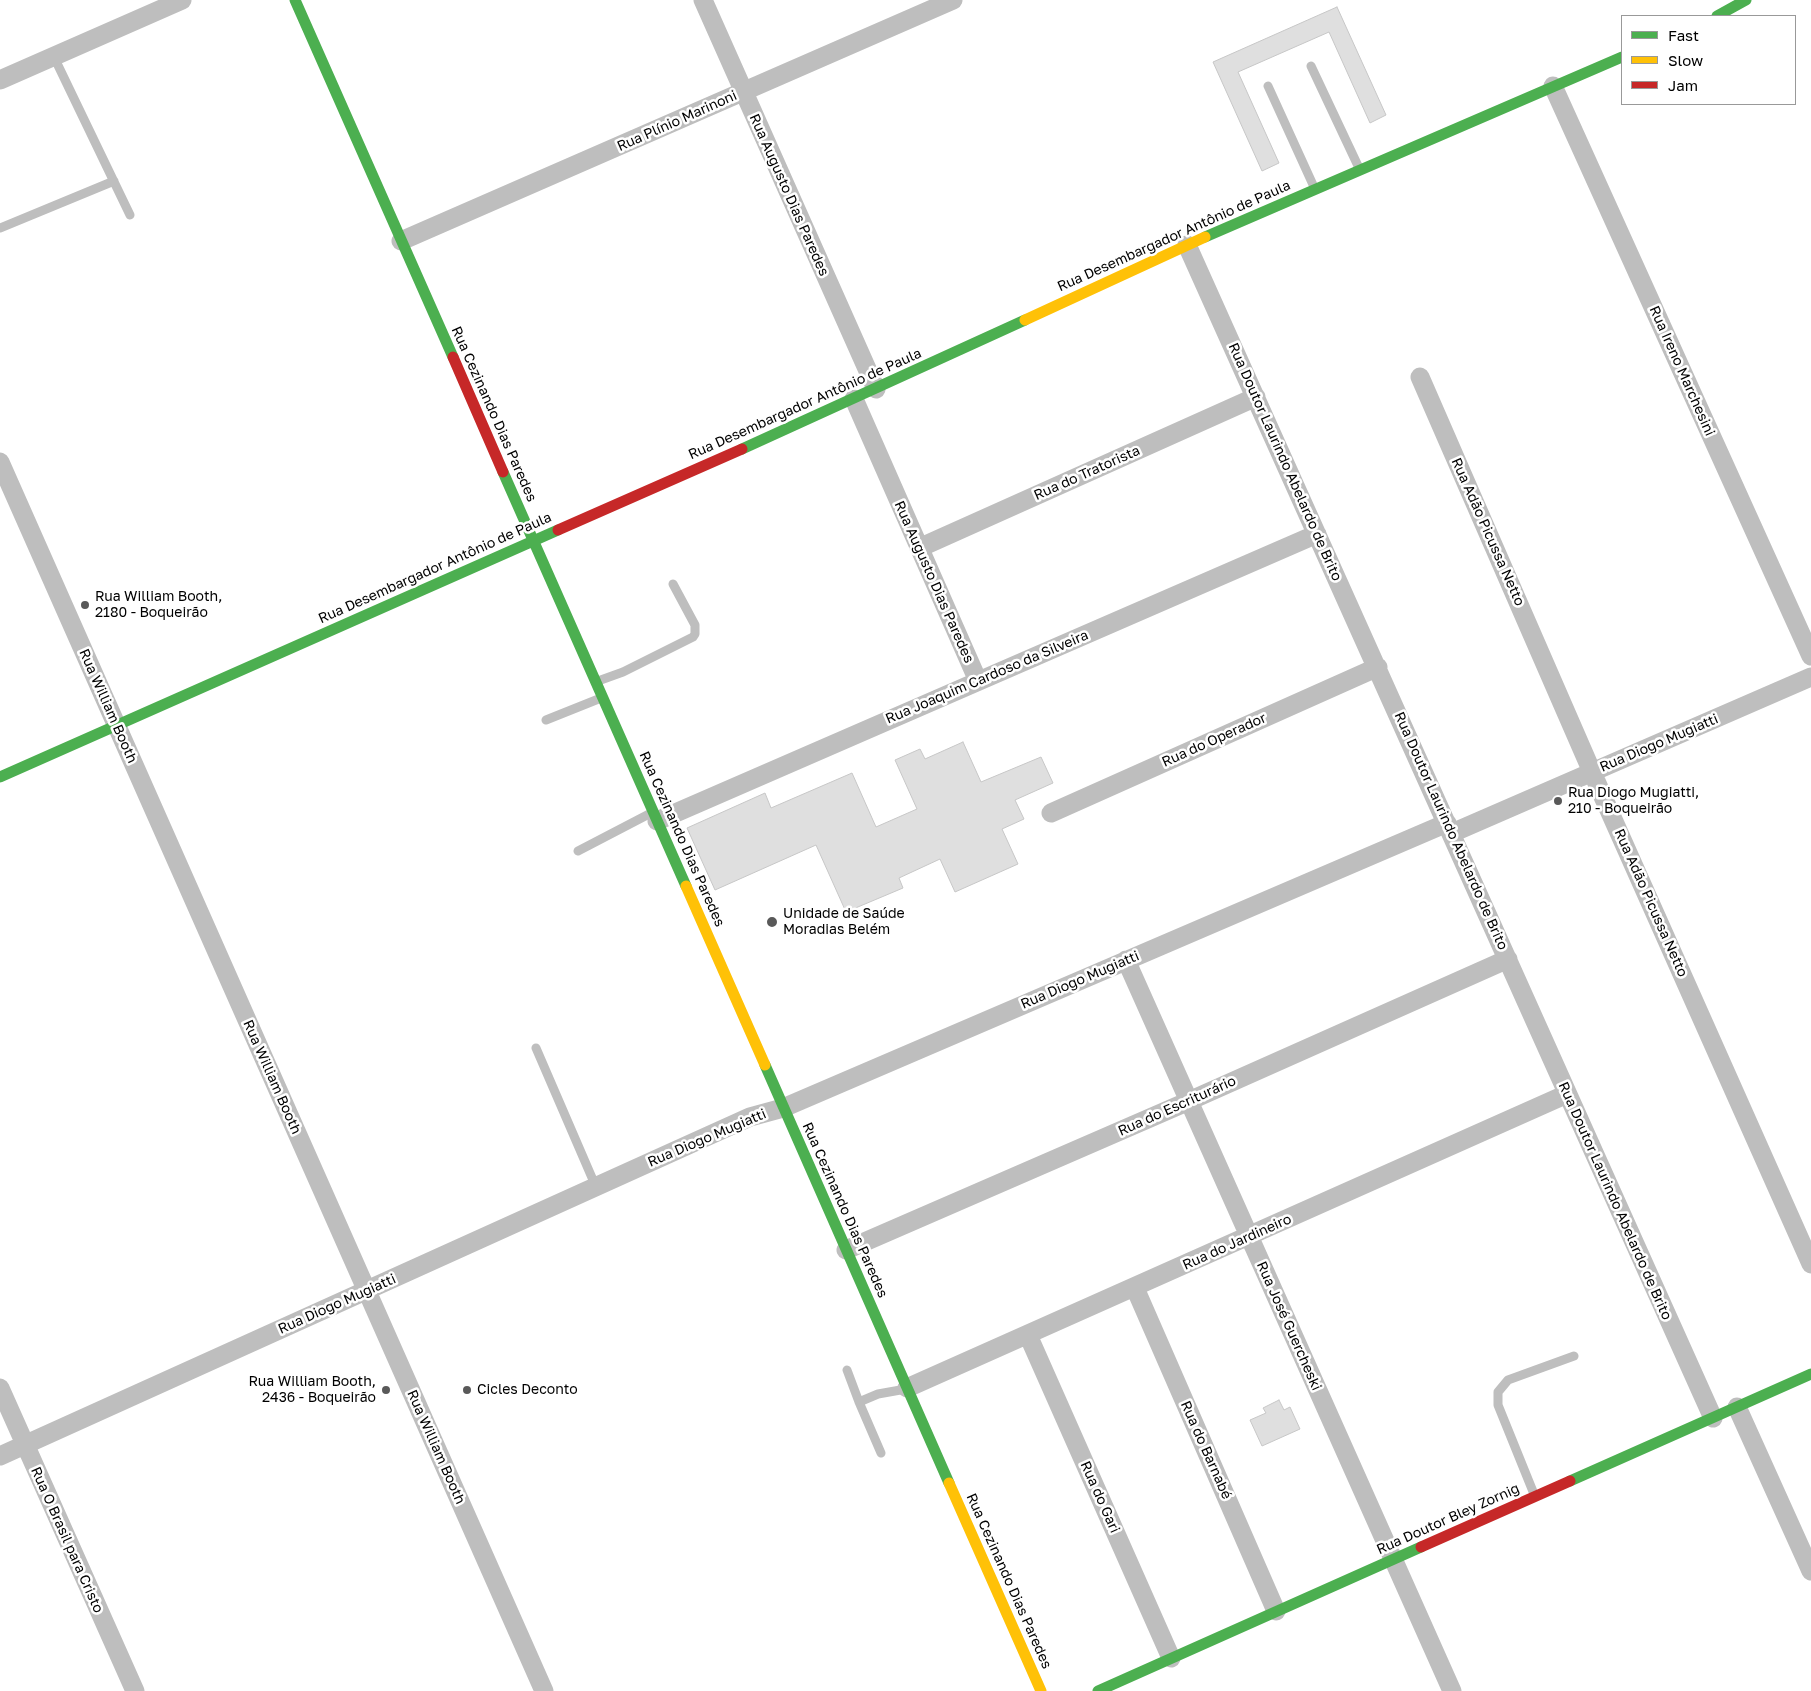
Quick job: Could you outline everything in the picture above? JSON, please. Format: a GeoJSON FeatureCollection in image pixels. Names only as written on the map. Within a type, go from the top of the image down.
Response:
{"type":"FeatureCollection","features":[{"type":"Feature","properties":{"kind":"street"},"geometry":{"type":"LineString","coordinates":[[0,80],[182,0]]}},
{"type":"Feature","properties":{"kind":"street","name":"Rua Cezinando Dias Paredes"},"geometry":{"type":"LineString","coordinates":[[295,0],[1041,1691]]}},
{"type":"Feature","properties":{"kind":"street","name":"Rua Augusto Dias Paredes"},"geometry":{"type":"LineString","coordinates":[[703,0],[876,389]]}},
{"type":"Feature","properties":{"kind":"street","name":"Rua Plínio Marinoni"},"geometry":{"type":"LineString","coordinates":[[401,241],[953,0]]}},
{"type":"Feature","properties":{"kind":"street"},"geometry":{"type":"LineString","coordinates":[[1719,15],[1746,0]]}},
{"type":"Feature","properties":{"kind":"street","name":"Rua Desembargador Antônio de Paula"},"geometry":{"type":"LineString","coordinates":[[0,778],[854,399],[1188,245],[1621,57]]}},
{"type":"Feature","properties":{"kind":"street","name":"Rua Ireno Marchesini"},"geometry":{"type":"LineString","coordinates":[[1552,86],[1811,656]]}},
{"type":"Feature","properties":{"kind":"street","name":"Rua Doutor Laurindo Abelardo de Brito"},"geometry":{"type":"LineString","coordinates":[[1188,245],[1713,1418]]}},
{"type":"Feature","properties":{"kind":"street","name":"Rua Adão Picussa Netto"},"geometry":{"type":"LineString","coordinates":[[1420,377],[1592,772],[1811,1264]]}},
{"type":"Feature","properties":{"kind":"street","name":"Rua do Tratorista"},"geometry":{"type":"LineString","coordinates":[[919,548],[1256,397]]}},
{"type":"Feature","properties":{"kind":"street","name":"Rua Augusto Dias Paredes"},"geometry":{"type":"LineString","coordinates":[[854,399],[978,682]]}},
{"type":"Feature","properties":{"kind":"street","name":"Rua William Booth"},"geometry":{"type":"LineString","coordinates":[[0,462],[544,1691]]}},
{"type":"Feature","properties":{"kind":"street","name":"Rua Joaquim Cardoso da Silveira"},"geometry":{"type":"LineString","coordinates":[[655,816],[978,682],[1317,534]]}},
{"type":"Feature","properties":{"kind":"street","name":"Rua do Operador"},"geometry":{"type":"LineString","coordinates":[[1051,813],[1378,667]]}},
{"type":"Feature","properties":{"kind":"street","name":"Rua Diogo Mugiatti"},"geometry":{"type":"LineString","coordinates":[[0,1456],[750,1117],[783,1108],[1126,960],[1592,772],[1811,677]]}},
{"type":"Feature","properties":{"kind":"street","name":"Rua José Guercheski"},"geometry":{"type":"LineString","coordinates":[[1126,960],[1452,1691]]}},
{"type":"Feature","properties":{"kind":"street","name":"Rua do Escriturário"},"geometry":{"type":"LineString","coordinates":[[846,1250],[1508,960]]}},
{"type":"Feature","properties":{"kind":"street","name":"Rua do Jardineiro"},"geometry":{"type":"LineString","coordinates":[[907,1388],[1567,1094]]}},
{"type":"Feature","properties":{"kind":"street","name":"Rua do Barnabé"},"geometry":{"type":"LineString","coordinates":[[1135,1288],[1276,1612]]}},
{"type":"Feature","properties":{"kind":"street","name":"Rua do Gari"},"geometry":{"type":"LineString","coordinates":[[1028,1335],[1171,1658]]}},
{"type":"Feature","properties":{"kind":"street","name":"Rua Doutor Bley Zornig"},"geometry":{"type":"LineString","coordinates":[[1098,1691],[1811,1374]]}},
{"type":"Feature","properties":{"kind":"street","name":"Rua O Brasil para Cristo"},"geometry":{"type":"LineString","coordinates":[[0,1388],[135,1691]]}},
{"type":"Feature","properties":{"kind":"street"},"geometry":{"type":"LineString","coordinates":[[1738,1407],[1811,1571]]}},
{"type":"Feature","properties":{"kind":"lane"},"geometry":{"type":"LineString","coordinates":[[54,56],[130,215]]}},
{"type":"Feature","properties":{"kind":"lane"},"geometry":{"type":"LineString","coordinates":[[1311,66],[1360,170]]}},
{"type":"Feature","properties":{"kind":"lane"},"geometry":{"type":"LineString","coordinates":[[1268,86],[1315,190]]}},
{"type":"Feature","properties":{"kind":"lane"},"geometry":{"type":"LineString","coordinates":[[0,228],[114,181]]}},
{"type":"Feature","properties":{"kind":"lane"},"geometry":{"type":"LineString","coordinates":[[596,682],[623,672],[693,637],[695,625],[673,584]]}},
{"type":"Feature","properties":{"kind":"lane"},"geometry":{"type":"LineString","coordinates":[[546,720],[602,697]]}},
{"type":"Feature","properties":{"kind":"lane"},"geometry":{"type":"LineString","coordinates":[[578,851],[655,816]]}},
{"type":"Feature","properties":{"kind":"lane"},"geometry":{"type":"LineString","coordinates":[[536,1048],[596,1187]]}},
{"type":"Feature","properties":{"kind":"lane"},"geometry":{"type":"LineString","coordinates":[[1536,1497],[1498,1405],[1498,1392],[1508,1380],[1574,1356]]}},
{"type":"Feature","properties":{"kind":"lane"},"geometry":{"type":"LineString","coordinates":[[847,1370],[881,1452]]}},
{"type":"Feature","properties":{"kind":"lane"},"geometry":{"type":"LineString","coordinates":[[859,1402],[878,1394],[907,1388]]}},
{"type":"Feature","properties":{"kind":"building"},"geometry":{"type":"Polygon","coordinates":[[[1337,7],[1386,115],[1370,123],[1329,32],[1238,72],[1279,163],[1262,171],[1213,62],[1337,7]]]}},
{"type":"Feature","properties":{"kind":"building"},"geometry":{"type":"Polygon","coordinates":[[[963,742],[981,782],[1041,757],[1053,783],[1015,800],[1024,819],[1002,829],[1018,864],[955,892],[940,859],[899,878],[903,888],[846,912],[816,845],[715,890],[687,828],[765,793],[771,808],[852,773],[876,827],[917,809],[895,760],[920,749],[925,759],[963,742]]]}},
{"type":"Feature","properties":{"kind":"building"},"geometry":{"type":"Polygon","coordinates":[[[1279,1400],[1284,1410],[1290,1407],[1300,1429],[1262,1446],[1250,1420],[1266,1413],[1263,1408],[1279,1400]]]}},
{"type":"Feature","properties":{"kind":"traffic: fast"},"geometry":{"type":"LineString","coordinates":[[295,0],[453,357]]}},
{"type":"Feature","properties":{"kind":"traffic: fast"},"geometry":{"type":"LineString","coordinates":[[1719,15],[1746,0]]}},
{"type":"Feature","properties":{"kind":"traffic: fast"},"geometry":{"type":"LineString","coordinates":[[1205,237],[1621,57]]}},
{"type":"Feature","properties":{"kind":"traffic: fast"},"geometry":{"type":"LineString","coordinates":[[742,449],[1025,320]]}},
{"type":"Feature","properties":{"kind":"traffic: fast"},"geometry":{"type":"LineString","coordinates":[[503,472],[686,886]]}},
{"type":"Feature","properties":{"kind":"traffic: fast"},"geometry":{"type":"LineString","coordinates":[[0,777],[558,530]]}},
{"type":"Feature","properties":{"kind":"traffic: fast"},"geometry":{"type":"LineString","coordinates":[[765,1065],[949,1483]]}},
{"type":"Feature","properties":{"kind":"traffic: fast"},"geometry":{"type":"LineString","coordinates":[[1570,1481],[1811,1374]]}},
{"type":"Feature","properties":{"kind":"traffic: fast"},"geometry":{"type":"LineString","coordinates":[[1098,1691],[1421,1547]]}},
{"type":"Feature","properties":{"kind":"traffic: slow"},"geometry":{"type":"LineString","coordinates":[[1025,320],[1205,237]]}},
{"type":"Feature","properties":{"kind":"traffic: slow"},"geometry":{"type":"LineString","coordinates":[[686,886],[765,1065]]}},
{"type":"Feature","properties":{"kind":"traffic: slow"},"geometry":{"type":"LineString","coordinates":[[949,1483],[1041,1691]]}},
{"type":"Feature","properties":{"kind":"traffic: jam"},"geometry":{"type":"LineString","coordinates":[[453,357],[503,472]]}},
{"type":"Feature","properties":{"kind":"traffic: jam"},"geometry":{"type":"LineString","coordinates":[[558,530],[742,449]]}},
{"type":"Feature","properties":{"kind":"traffic: jam"},"geometry":{"type":"LineString","coordinates":[[1421,1547],[1570,1481]]}},
{"type":"Feature","properties":{"kind":"place","name":"Rua William Booth, 2180 - Boqueirão"},"geometry":{"type":"Point","coordinates":[85,605]}},
{"type":"Feature","properties":{"kind":"place","name":"Rua Diogo Mugiatti, 210 - Boqueirão"},"geometry":{"type":"Point","coordinates":[1558,801]}},
{"type":"Feature","properties":{"kind":"place","name":"Unidade de Saúde Moradias Belém"},"geometry":{"type":"Point","coordinates":[772,922]}},
{"type":"Feature","properties":{"kind":"place","name":"Rua William Booth, 2436 - Boqueirão"},"geometry":{"type":"Point","coordinates":[386,1390]}},
{"type":"Feature","properties":{"kind":"place","name":"Cicles Deconto"},"geometry":{"type":"Point","coordinates":[467,1390]}}]}
